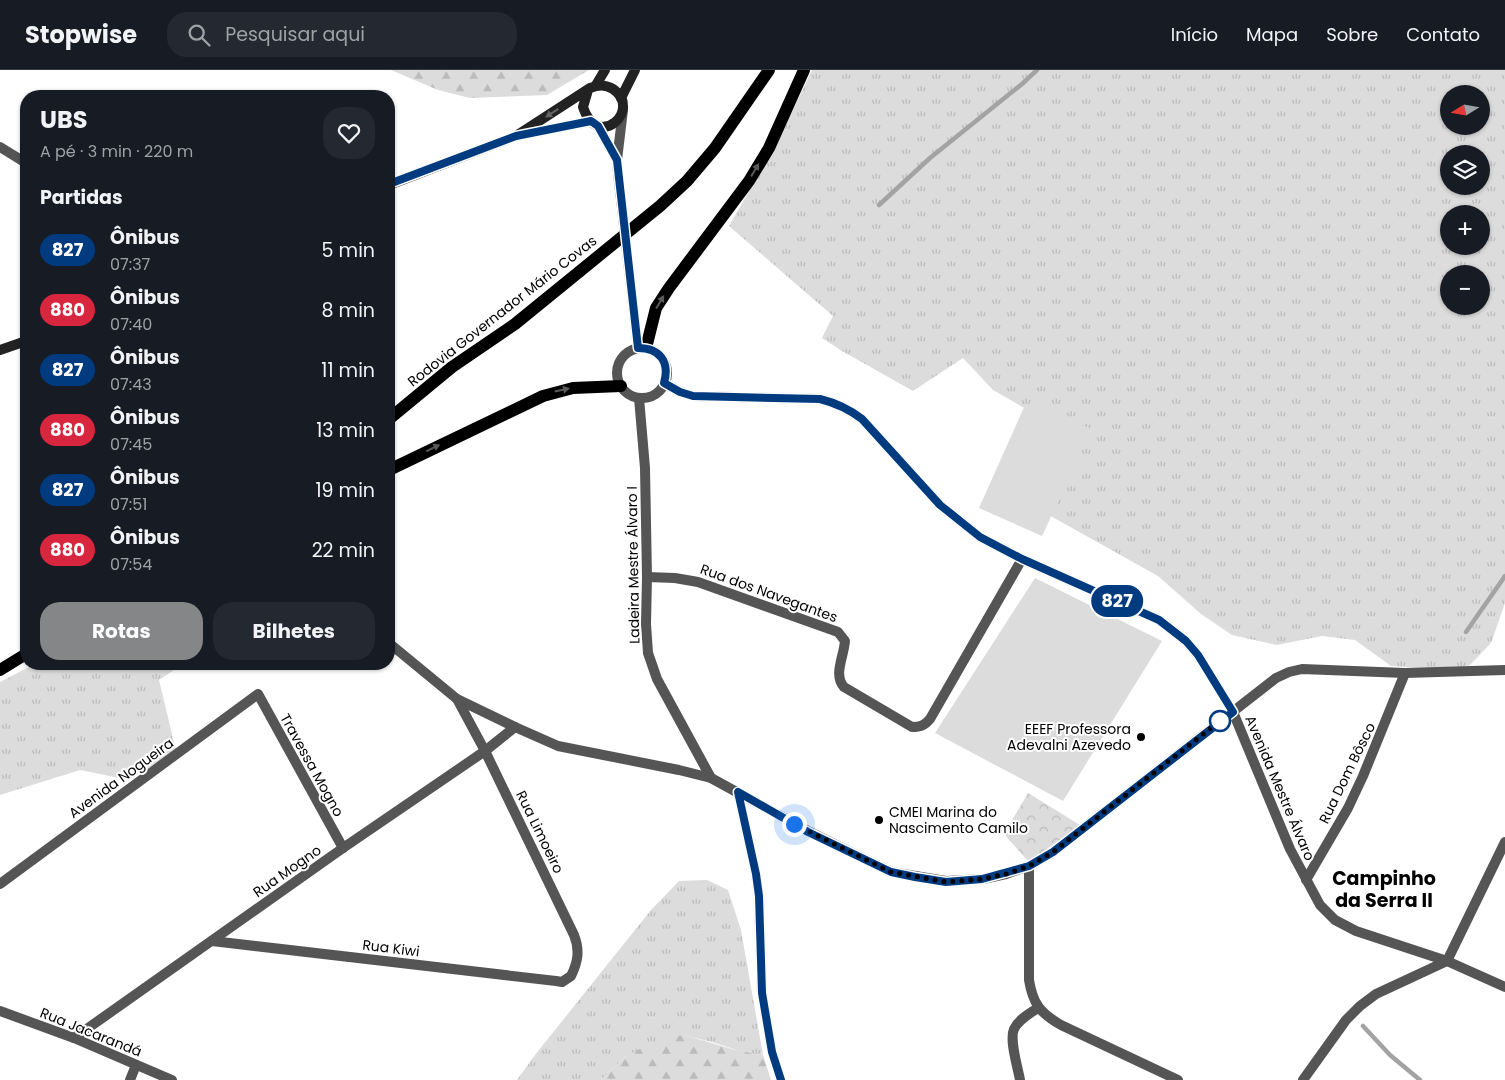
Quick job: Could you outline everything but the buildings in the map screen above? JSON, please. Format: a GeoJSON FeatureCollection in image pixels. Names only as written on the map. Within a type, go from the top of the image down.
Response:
{"type":"FeatureCollection","features":[{"type":"Feature","properties":{"kind":"main road","name":"Rodovia Governador Mário Covas"},"geometry":{"type":"LineString","coordinates":[[395,414],[452,367],[515,324],[660,206],[687,181],[715,148],[769,70]]}},
{"type":"Feature","properties":{"kind":"main road"},"geometry":{"type":"LineString","coordinates":[[642,348],[656,308],[749,181],[769,148],[804,70]]}},
{"type":"Feature","properties":{"kind":"main road"},"geometry":{"type":"LineString","coordinates":[[395,467],[543,396],[573,388],[621,386]]}},
{"type":"Feature","properties":{"kind":"main road"},"geometry":{"type":"LineString","coordinates":[[0,670],[20,658]]}},
{"type":"Feature","properties":{"kind":"street"},"geometry":{"type":"LineString","coordinates":[[604,70],[592,88],[583,107],[617,160]]}},
{"type":"Feature","properties":{"kind":"street"},"geometry":{"type":"LineString","coordinates":[[516,136],[594,124],[607,127],[615,123],[620,116],[622,103],[634,70]]}},
{"type":"Feature","properties":{"kind":"street"},"geometry":{"type":"LineString","coordinates":[[395,182],[516,136],[592,88],[606,85],[615,90],[622,103],[617,160],[632,311],[642,348]]}},
{"type":"Feature","properties":{"kind":"street"},"geometry":{"type":"LineString","coordinates":[[0,148],[20,160]]}},
{"type":"Feature","properties":{"kind":"street"},"geometry":{"type":"LineString","coordinates":[[0,350],[20,342]]}},
{"type":"Feature","properties":{"kind":"street"},"geometry":{"type":"LineString","coordinates":[[642,348],[658,354],[666,366],[664,383],[655,394],[647,397],[639,398],[626,393],[617,375],[620,360],[625,354],[642,348]]}},
{"type":"Feature","properties":{"kind":"street","name":"Avenida Mestre Álvaro"},"geometry":{"type":"LineString","coordinates":[[664,383],[680,392],[693,396],[820,399],[835,403],[862,419],[940,505],[980,537],[1022,559],[1159,620],[1175,631],[1198,655],[1233,712],[1290,849],[1320,905],[1335,920],[1356,931],[1377,940],[1447,962],[1505,987]]}},
{"type":"Feature","properties":{"kind":"street","name":"Ladeira Mestre Álvaro I"},"geometry":{"type":"LineString","coordinates":[[639,398],[645,468],[646,624],[648,653],[657,679],[711,778]]}},
{"type":"Feature","properties":{"kind":"street","name":"Rua dos Navegantes"},"geometry":{"type":"LineString","coordinates":[[647,577],[675,578],[698,582],[838,632],[845,641],[839,674],[840,683],[912,727],[920,727],[930,720],[1022,559]]}},
{"type":"Feature","properties":{"kind":"street"},"geometry":{"type":"LineString","coordinates":[[395,648],[457,699],[558,746],[711,778],[808,832],[891,872],[946,882],[982,879],[1029,866],[1053,852],[1276,678],[1302,669],[1404,673],[1505,670]]}},
{"type":"Feature","properties":{"kind":"street","name":"Rua Dom Bôsco"},"geometry":{"type":"LineString","coordinates":[[1306,880],[1348,808],[1363,776],[1404,673]]}},
{"type":"Feature","properties":{"kind":"street","name":"Travessa Mogno"},"geometry":{"type":"LineString","coordinates":[[258,694],[343,848]]}},
{"type":"Feature","properties":{"kind":"street","name":"Avenida Nogueira"},"geometry":{"type":"LineString","coordinates":[[1,880],[258,694]]}},
{"type":"Feature","properties":{"kind":"street","name":"Rua Limoeiro"},"geometry":{"type":"LineString","coordinates":[[457,699],[485,751],[577,941],[579,956],[571,976],[567,980]]}},
{"type":"Feature","properties":{"kind":"street","name":"Rua Mogno"},"geometry":{"type":"LineString","coordinates":[[74,1038],[343,848],[485,751],[515,727]]}},
{"type":"Feature","properties":{"kind":"street"},"geometry":{"type":"LineString","coordinates":[[738,792],[759,896],[762,993],[772,1052],[781,1080]]}},
{"type":"Feature","properties":{"kind":"street"},"geometry":{"type":"LineString","coordinates":[[1303,1080],[1346,1020],[1360,1006],[1376,994],[1447,962],[1505,842]]}},
{"type":"Feature","properties":{"kind":"street"},"geometry":{"type":"LineString","coordinates":[[1029,866],[1029,980],[1032,996],[1038,1008],[1048,1018],[1061,1026],[1178,1080]]}},
{"type":"Feature","properties":{"kind":"street","name":"Rua Kiwi"},"geometry":{"type":"LineString","coordinates":[[212,942],[556,982],[567,980]]}},
{"type":"Feature","properties":{"kind":"street"},"geometry":{"type":"LineString","coordinates":[[1020,1080],[1013,1040],[1014,1029],[1021,1020],[1038,1008]]}},
{"type":"Feature","properties":{"kind":"street","name":"Rua Jacarandá"},"geometry":{"type":"LineString","coordinates":[[0,1011],[74,1038],[172,1080]]}},
{"type":"Feature","properties":{"kind":"street"},"geometry":{"type":"LineString","coordinates":[[130,1080],[136,1065]]}},
{"type":"Feature","properties":{"kind":"green space"},"geometry":{"type":"Polygon","coordinates":[[[391,70],[589,70],[547,95],[470,98],[438,90],[391,70]]]}},
{"type":"Feature","properties":{"kind":"green space"},"geometry":{"type":"Polygon","coordinates":[[[812,70],[1505,70],[1505,603],[1491,643],[1470,665],[1458,670],[1391,666],[1355,640],[1322,636],[1277,645],[1232,635],[1201,614],[1158,576],[1047,514],[1080,440],[993,390],[963,358],[913,391],[842,351],[822,338],[833,316],[729,226],[780,137],[812,70]]]}},
{"type":"Feature","properties":{"kind":"green space"},"geometry":{"type":"Polygon","coordinates":[[[1025,405],[1092,429],[1042,536],[979,508],[1025,405]]]}},
{"type":"Feature","properties":{"kind":"green space"},"geometry":{"type":"Polygon","coordinates":[[[1035,578],[1162,641],[1063,801],[935,733],[1035,578]]]}},
{"type":"Feature","properties":{"kind":"green space"},"geometry":{"type":"Polygon","coordinates":[[[23,670],[174,670],[159,680],[176,751],[129,780],[80,770],[0,795],[0,682],[23,670]]]}},
{"type":"Feature","properties":{"kind":"green space"},"geometry":{"type":"Polygon","coordinates":[[[1028,793],[1080,825],[1029,862],[1004,834],[1028,793]]]}},
{"type":"Feature","properties":{"kind":"green space"},"geometry":{"type":"Polygon","coordinates":[[[707,880],[728,890],[741,930],[763,1055],[746,1053],[682,1035],[626,1056],[601,1080],[517,1080],[651,910],[679,881],[707,880]]]}},
{"type":"Feature","properties":{"kind":"green space"},"geometry":{"type":"Polygon","coordinates":[[[682,1035],[763,1055],[771,1080],[601,1080],[626,1056],[655,1041],[682,1035]]]}},
{"type":"Feature","properties":{"kind":"waterway"},"geometry":{"type":"LineString","coordinates":[[879,205],[930,158],[1037,70]]}},
{"type":"Feature","properties":{"kind":"waterway"},"geometry":{"type":"LineString","coordinates":[[1466,632],[1505,576]]}},
{"type":"Feature","properties":{"kind":"waterway"},"geometry":{"type":"LineString","coordinates":[[1363,1026],[1390,1055],[1420,1080]]}},
{"type":"Feature","properties":{"kind":"bus line","name":"827"},"geometry":{"type":"LineString","coordinates":[[395,182],[516,136],[591,121],[598,126],[617,160],[638,348],[651,349],[662,358],[666,366],[664,383],[680,392],[693,396],[820,399],[835,403],[849,410],[862,419],[940,505],[980,537],[1022,559],[1159,620],[1175,631],[1198,655],[1233,712],[1053,852],[1029,866],[1006,874],[982,879],[946,882],[891,872],[808,832],[738,792],[759,896],[762,993],[772,1052],[781,1080]]}},
{"type":"Feature","properties":{"kind":"place","name":"EEEF Professora Adevalni Azevedo"},"geometry":{"type":"Point","coordinates":[1141,737]}},
{"type":"Feature","properties":{"kind":"place","name":"CMEI Marina do Nascimento Camilo"},"geometry":{"type":"Point","coordinates":[879,820]}},
{"type":"Feature","properties":{"kind":"district","name":"Campinho da Serra II"},"geometry":{"type":"Point","coordinates":[1384,889]}},
{"type":"Feature","properties":{"kind":"route"},"geometry":{"type":"LineString","coordinates":[[794,824],[891,872],[946,882],[982,879],[1006,874],[1029,866],[1053,852],[1220,721]]}}]}
